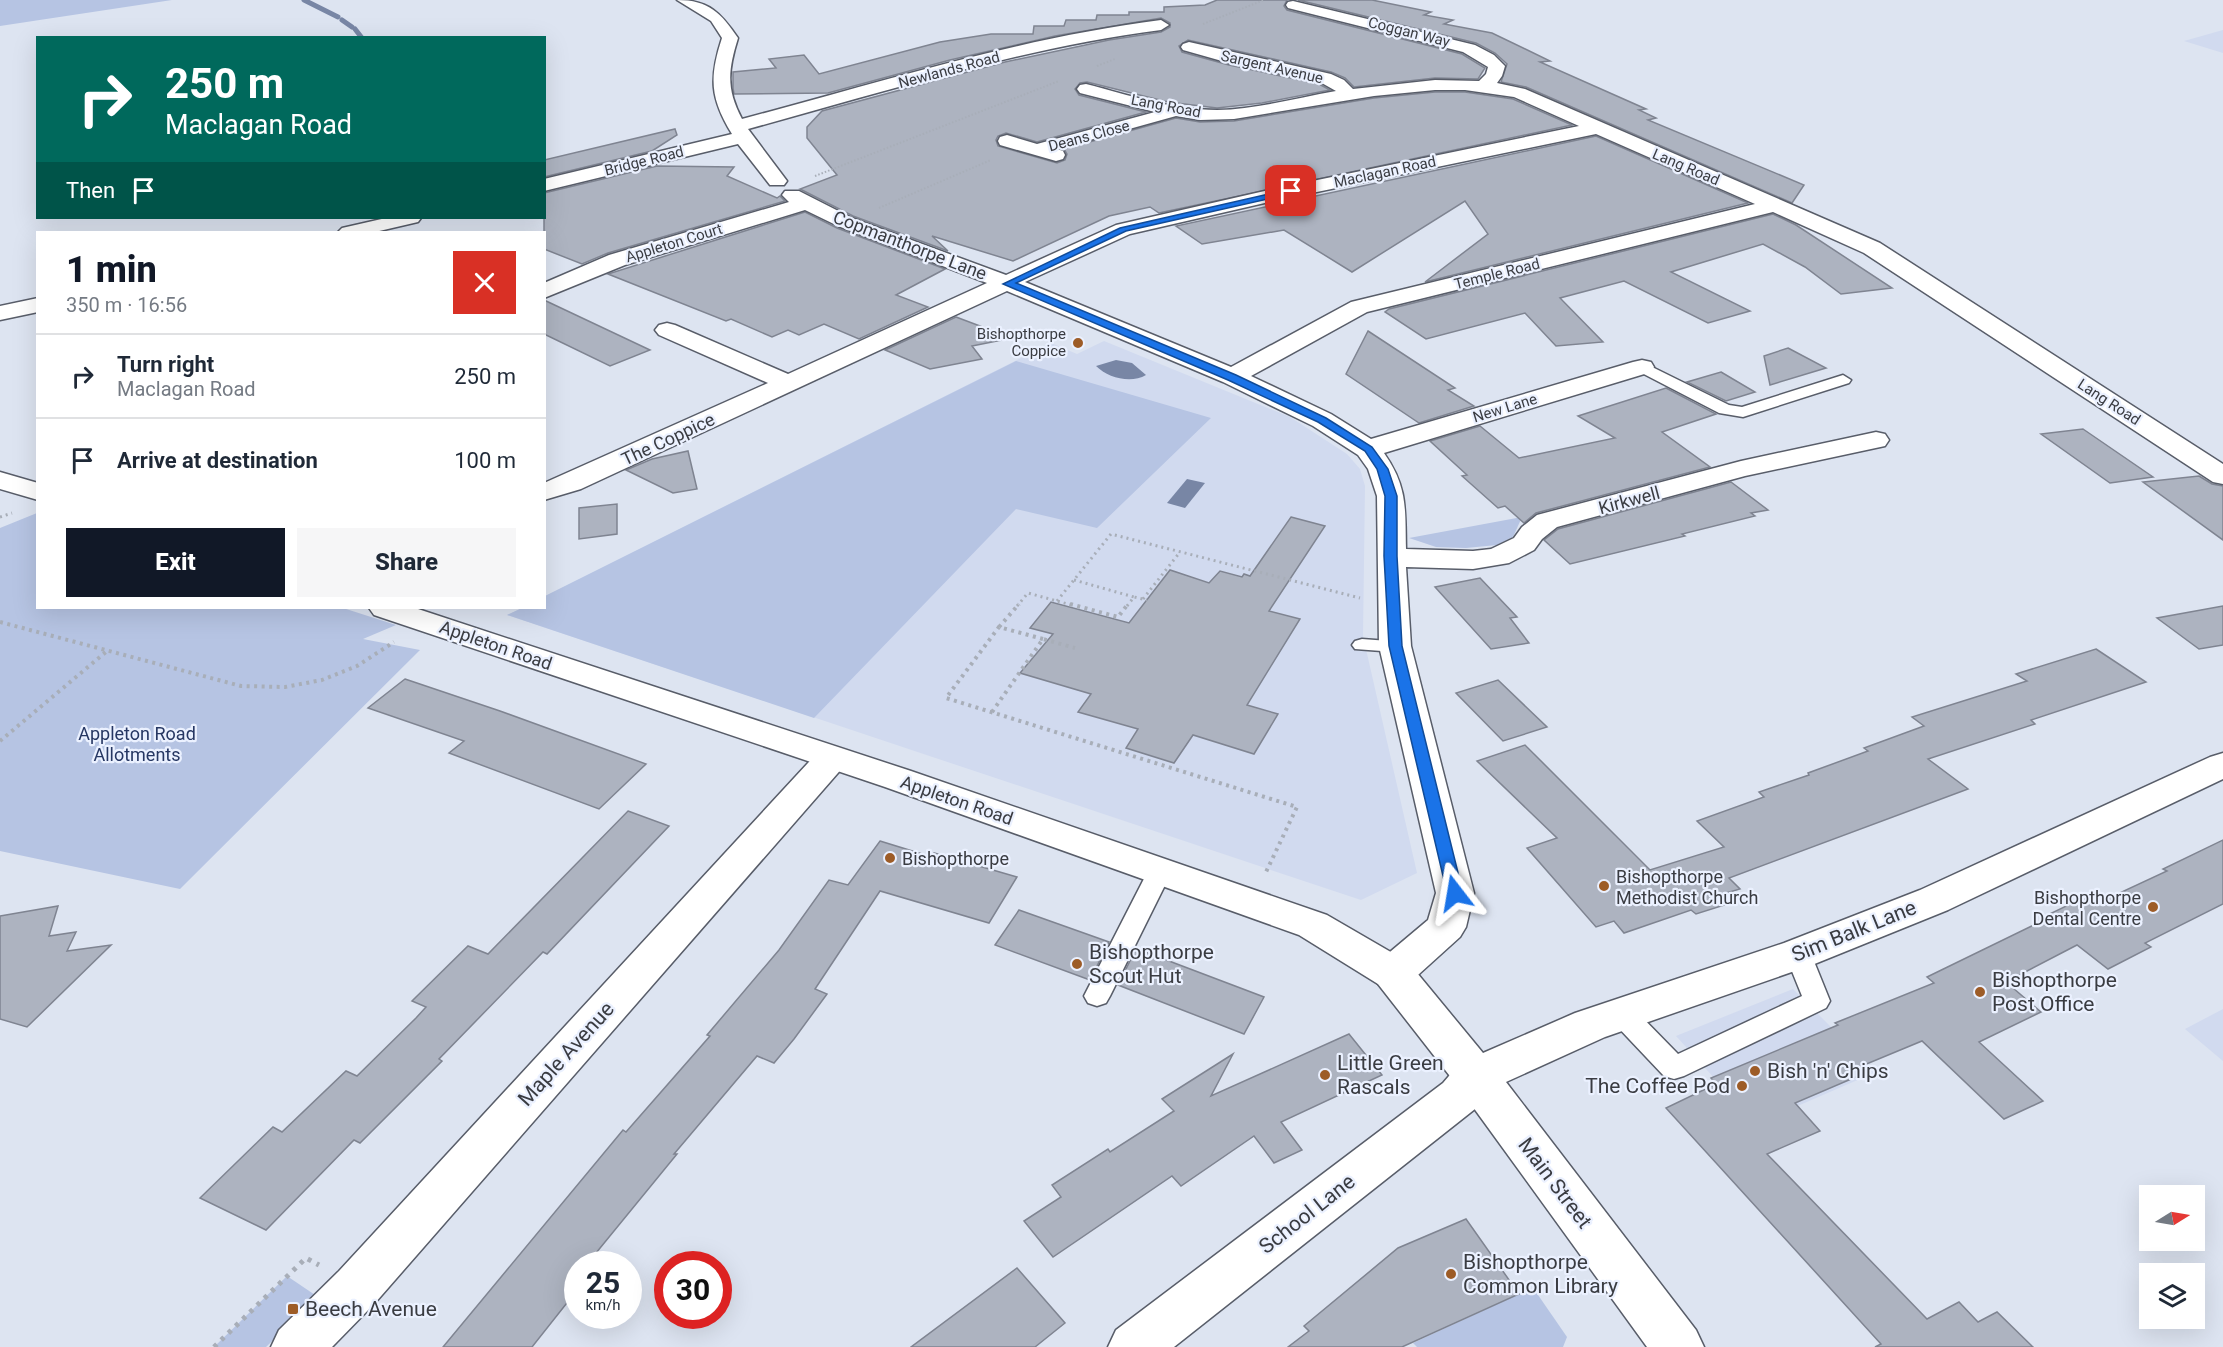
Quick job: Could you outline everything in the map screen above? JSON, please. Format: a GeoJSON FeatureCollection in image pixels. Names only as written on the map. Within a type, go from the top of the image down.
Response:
{"type":"FeatureCollection","features":[{"type":"Feature","properties":{"kind":"street"},"geometry":{"type":"LineString","coordinates":[[684,0],[717,18],[730,38],[721,69],[722,94],[760,162],[777,181]]}},
{"type":"Feature","properties":{"kind":"street","name":"Coggan Way"},"geometry":{"type":"LineString","coordinates":[[1293,5],[1363,17],[1455,43],[1490,59],[1497,66],[1494,76],[1485,85]]}},
{"type":"Feature","properties":{"kind":"street","name":"Newlands Road"},"geometry":{"type":"LineString","coordinates":[[741,131],[1031,47],[1106,32],[1161,25]]}},
{"type":"Feature","properties":{"kind":"street","name":"Sargent Avenue"},"geometry":{"type":"LineString","coordinates":[[1189,47],[1324,78],[1338,84],[1350,95]]}},
{"type":"Feature","properties":{"kind":"street","name":"Lang Road"},"geometry":{"type":"LineString","coordinates":[[1086,88],[1174,111],[1197,114],[1240,113],[1350,95],[1439,85],[1485,85],[1519,93],[1862,243],[1892,260],[2223,476]]}},
{"type":"Feature","properties":{"kind":"street","name":"Deans Close"},"geometry":{"type":"LineString","coordinates":[[1032,148],[1155,118],[1174,111]]}},
{"type":"Feature","properties":{"kind":"street","name":"Maclagan Road"},"geometry":{"type":"LineString","coordinates":[[1008,284],[1123,229],[1597,128]]}},
{"type":"Feature","properties":{"kind":"street","name":"Bridge Road"},"geometry":{"type":"LineString","coordinates":[[546,184],[741,131]]}},
{"type":"Feature","properties":{"kind":"street","name":"Copmanthorpe Lane"},"geometry":{"type":"LineString","coordinates":[[799,199],[845,222],[1008,284],[1232,377],[1322,420],[1368,449],[1382,469],[1391,496],[1393,607],[1379,646],[1455,893],[1446,927],[1393,973]]}},
{"type":"Feature","properties":{"kind":"street","name":"Appleton Court"},"geometry":{"type":"LineString","coordinates":[[546,290],[617,260],[799,199]]}},
{"type":"Feature","properties":{"kind":"street","name":"Temple Road"},"geometry":{"type":"LineString","coordinates":[[1232,377],[1341,315],[1359,308],[1776,206]]}},
{"type":"Feature","properties":{"kind":"street"},"geometry":{"type":"LineString","coordinates":[[353,231],[407,219]]}},
{"type":"Feature","properties":{"kind":"street","name":"The Coppice"},"geometry":{"type":"LineString","coordinates":[[546,496],[1008,284]]}},
{"type":"Feature","properties":{"kind":"street"},"geometry":{"type":"LineString","coordinates":[[0,313],[36,305]]}},
{"type":"Feature","properties":{"kind":"street"},"geometry":{"type":"LineString","coordinates":[[667,330],[789,383]]}},
{"type":"Feature","properties":{"kind":"street","name":"New Lane"},"geometry":{"type":"LineString","coordinates":[[1368,449],[1642,367]]}},
{"type":"Feature","properties":{"kind":"street","name":"Kirkwell"},"geometry":{"type":"LineString","coordinates":[[1391,556],[1473,560],[1498,557],[1524,544],[1532,533],[1547,521],[1741,469],[1876,440]]}},
{"type":"Feature","properties":{"kind":"street"},"geometry":{"type":"LineString","coordinates":[[0,480],[36,491]]}},
{"type":"Feature","properties":{"kind":"street","name":"Appleton Road"},"geometry":{"type":"LineString","coordinates":[[388,609],[832,758],[1313,925],[1393,973],[1476,1076]]}},
{"type":"Feature","properties":{"kind":"street","name":"Maple Avenue"},"geometry":{"type":"LineString","coordinates":[[297,1347],[357,1287],[832,758]]}},
{"type":"Feature","properties":{"kind":"street","name":"Sim Balk Lane"},"geometry":{"type":"LineString","coordinates":[[1476,1076],[1590,1025],[1798,954],[1934,900],[2218,773]]}},
{"type":"Feature","properties":{"kind":"street","name":"School Lane"},"geometry":{"type":"LineString","coordinates":[[1134,1347],[1459,1096],[1476,1076]]}},
{"type":"Feature","properties":{"kind":"street","name":"Main Street"},"geometry":{"type":"LineString","coordinates":[[1476,1076],[1678,1347]]}},
{"type":"Feature","properties":{"kind":"lane"},"geometry":{"type":"LineString","coordinates":[[1642,367],[1725,410],[1743,412],[1844,380]]}},
{"type":"Feature","properties":{"kind":"lane"},"geometry":{"type":"LineString","coordinates":[[1097,996],[1160,871]]}},
{"type":"Feature","properties":{"kind":"lane"},"geometry":{"type":"LineString","coordinates":[[1622,1014],[1674,1068],[1817,1001],[1798,954]]}},
{"type":"Feature","properties":{"kind":"path"},"geometry":{"type":"LineString","coordinates":[[1198,26],[1264,0]]}},
{"type":"Feature","properties":{"kind":"path"},"geometry":{"type":"LineString","coordinates":[[1095,67],[1117,58]]}},
{"type":"Feature","properties":{"kind":"path"},"geometry":{"type":"LineString","coordinates":[[812,177],[1061,81]]}},
{"type":"Feature","properties":{"kind":"path"},"geometry":{"type":"LineString","coordinates":[[845,222],[1032,148]]}},
{"type":"Feature","properties":{"kind":"path"},"geometry":{"type":"LineString","coordinates":[[1057,601],[1111,534],[1393,607]]}},
{"type":"Feature","properties":{"kind":"path"},"geometry":{"type":"LineString","coordinates":[[1074,580],[1145,599],[1180,552]]}},
{"type":"Feature","properties":{"kind":"path"},"geometry":{"type":"LineString","coordinates":[[1134,597],[1118,617],[1028,593],[999,627],[946,698],[1297,807],[1268,869]]}},
{"type":"Feature","properties":{"kind":"path"},"geometry":{"type":"LineString","coordinates":[[0,622],[242,686],[276,688],[305,686],[344,674],[376,656],[424,620]]}},
{"type":"Feature","properties":{"kind":"path"},"geometry":{"type":"LineString","coordinates":[[999,627],[1075,648]]}},
{"type":"Feature","properties":{"kind":"path"},"geometry":{"type":"LineString","coordinates":[[992,712],[1043,639]]}},
{"type":"Feature","properties":{"kind":"path"},"geometry":{"type":"LineString","coordinates":[[0,741],[108,651]]}},
{"type":"Feature","properties":{"kind":"path"},"geometry":{"type":"LineString","coordinates":[[214,1347],[306,1258],[357,1287]]}},
{"type":"Feature","properties":{"kind":"shaded area"},"geometry":{"type":"Polygon","coordinates":[[[2223,30],[2223,53],[2184,41],[2223,30]]]}},
{"type":"Feature","properties":{"kind":"shaded area"},"geometry":{"type":"Polygon","coordinates":[[[1104,341],[1290,417],[1347,454],[1360,469],[1365,486],[1363,636],[1417,873],[1361,900],[507,615],[520,609],[546,609],[546,596],[1051,343],[1077,354],[1104,341]]]}},
{"type":"Feature","properties":{"kind":"shaded area"},"geometry":{"type":"Polygon","coordinates":[[[1116,360],[1132,363],[1146,375],[1134,379],[1120,378],[1107,374],[1096,366],[1116,360]]]}},
{"type":"Feature","properties":{"kind":"shaded area"},"geometry":{"type":"Polygon","coordinates":[[[1187,479],[1205,483],[1185,508],[1167,503],[1187,479]]]}},
{"type":"Feature","properties":{"kind":"shaded area"},"geometry":{"type":"Polygon","coordinates":[[[1793,989],[1876,1072],[1756,1124],[1676,1036],[1793,989]]]}},
{"type":"Feature","properties":{"kind":"shaded area"},"geometry":{"type":"Polygon","coordinates":[[[2223,1009],[2223,1061],[2185,1029],[2223,1009]]]}},
{"type":"Feature","properties":{"kind":"green space"},"geometry":{"type":"Polygon","coordinates":[[[0,0],[172,0],[0,26],[0,0]]]}},
{"type":"Feature","properties":{"kind":"green space"},"geometry":{"type":"Polygon","coordinates":[[[1016,361],[1211,418],[1097,528],[1016,509],[814,718],[507,615],[520,609],[546,609],[546,596],[1016,361]]]}},
{"type":"Feature","properties":{"kind":"green space","name":"Appleton Road Allotments"},"geometry":{"type":"Polygon","coordinates":[[[36,513],[36,609],[346,609],[396,625],[363,639],[420,650],[180,889],[0,851],[0,528],[36,513]]]}},
{"type":"Feature","properties":{"kind":"green space"},"geometry":{"type":"Polygon","coordinates":[[[1522,517],[1513,537],[1497,545],[1466,548],[1436,547],[1409,538],[1522,517]]]}},
{"type":"Feature","properties":{"kind":"green space"},"geometry":{"type":"Polygon","coordinates":[[[287,1276],[318,1297],[266,1347],[214,1347],[287,1276]]]}},
{"type":"Feature","properties":{"kind":"green space"},"geometry":{"type":"Polygon","coordinates":[[[1536,1292],[1567,1337],[1563,1347],[1417,1347],[1413,1343],[1519,1294],[1536,1292]]]}},
{"type":"Feature","properties":{"kind":"building"},"geometry":{"type":"Polygon","coordinates":[[[1217,0],[1287,0],[1284,6],[1287,10],[1462,54],[1485,68],[1478,79],[1435,78],[1354,87],[1345,78],[1331,72],[1188,40],[1179,46],[1182,52],[1229,65],[1319,84],[1330,90],[1262,103],[1217,108],[1168,102],[1087,82],[1080,83],[1075,89],[1079,95],[1146,112],[1037,142],[1006,133],[998,136],[996,140],[998,146],[1057,163],[1065,160],[1067,154],[1064,149],[1176,118],[1200,122],[1234,121],[1374,98],[1435,92],[1465,92],[1513,99],[1572,125],[1159,213],[1150,207],[1109,216],[1013,261],[932,236],[948,251],[853,216],[800,189],[837,175],[807,138],[807,127],[822,111],[1005,62],[1109,40],[1161,32],[1170,27],[1170,23],[1161,18],[1055,36],[950,60],[828,93],[734,94],[733,72],[776,68],[769,59],[804,55],[819,74],[940,42],[991,34],[1033,34],[1034,26],[1064,26],[1066,20],[1096,20],[1097,15],[1129,15],[1129,12],[1164,12],[1164,7],[1205,5],[1217,0]]]}},
{"type":"Feature","properties":{"kind":"building"},"geometry":{"type":"Polygon","coordinates":[[[1298,0],[1372,0],[1431,12],[1424,15],[1453,20],[1444,24],[1492,33],[1550,61],[1540,62],[1646,109],[1639,110],[1656,118],[1648,120],[1804,185],[1792,203],[1526,87],[1501,82],[1507,64],[1495,53],[1476,43],[1298,0]]]}},
{"type":"Feature","properties":{"kind":"building"},"geometry":{"type":"Polygon","coordinates":[[[675,129],[677,135],[652,151],[546,177],[546,160],[675,129]]]}},
{"type":"Feature","properties":{"kind":"building"},"geometry":{"type":"Polygon","coordinates":[[[1596,136],[1748,203],[1425,282],[1488,234],[1465,201],[1352,272],[1284,230],[1202,244],[1176,226],[1596,136]]]}},
{"type":"Feature","properties":{"kind":"building"},"geometry":{"type":"Polygon","coordinates":[[[657,166],[734,167],[727,176],[777,198],[780,196],[785,201],[608,253],[582,264],[546,250],[544,219],[546,219],[546,193],[657,166]]]}},
{"type":"Feature","properties":{"kind":"building"},"geometry":{"type":"Polygon","coordinates":[[[805,212],[837,228],[945,269],[896,295],[928,307],[859,339],[824,324],[799,335],[788,330],[772,337],[731,319],[726,321],[608,274],[805,212]]]}},
{"type":"Feature","properties":{"kind":"building"},"geometry":{"type":"Polygon","coordinates":[[[1773,214],[1796,225],[1892,288],[1841,294],[1805,267],[1763,244],[1671,272],[1750,311],[1708,323],[1624,281],[1560,298],[1603,342],[1556,346],[1525,313],[1426,339],[1385,312],[1389,309],[1773,214]]]}},
{"type":"Feature","properties":{"kind":"building"},"geometry":{"type":"Polygon","coordinates":[[[546,301],[650,350],[610,366],[546,335],[546,301]]]}},
{"type":"Feature","properties":{"kind":"building"},"geometry":{"type":"Polygon","coordinates":[[[956,317],[1012,338],[972,346],[982,359],[930,369],[885,350],[956,317]]]}},
{"type":"Feature","properties":{"kind":"building"},"geometry":{"type":"Polygon","coordinates":[[[1368,331],[1455,388],[1448,390],[1474,406],[1419,423],[1346,374],[1368,331]]]}},
{"type":"Feature","properties":{"kind":"building"},"geometry":{"type":"Polygon","coordinates":[[[1788,348],[1826,368],[1770,385],[1764,356],[1788,348]]]}},
{"type":"Feature","properties":{"kind":"building"},"geometry":{"type":"Polygon","coordinates":[[[1721,372],[1755,392],[1726,401],[1687,382],[1721,372]]]}},
{"type":"Feature","properties":{"kind":"building"},"geometry":{"type":"Polygon","coordinates":[[[1666,388],[1716,414],[1662,432],[1710,467],[1536,513],[1524,523],[1505,506],[1498,508],[1462,476],[1467,475],[1430,441],[1480,426],[1519,458],[1615,438],[1578,416],[1666,388]]]}},
{"type":"Feature","properties":{"kind":"building"},"geometry":{"type":"Polygon","coordinates":[[[2083,429],[2153,477],[2110,483],[2041,434],[2083,429]]]}},
{"type":"Feature","properties":{"kind":"building"},"geometry":{"type":"Polygon","coordinates":[[[688,451],[697,489],[673,493],[626,470],[652,459],[688,451]]]}},
{"type":"Feature","properties":{"kind":"building"},"geometry":{"type":"Polygon","coordinates":[[[2199,476],[2212,484],[2223,486],[2223,540],[2143,482],[2199,476]]]}},
{"type":"Feature","properties":{"kind":"building"},"geometry":{"type":"Polygon","coordinates":[[[1731,482],[1768,510],[1751,513],[1755,516],[1682,534],[1685,536],[1570,564],[1544,540],[1558,529],[1731,482]]]}},
{"type":"Feature","properties":{"kind":"building"},"geometry":{"type":"Polygon","coordinates":[[[617,504],[617,534],[579,539],[579,508],[617,504]]]}},
{"type":"Feature","properties":{"kind":"building"},"geometry":{"type":"Polygon","coordinates":[[[1291,517],[1325,526],[1269,611],[1300,619],[1247,705],[1278,714],[1254,754],[1193,735],[1174,763],[1126,748],[1138,729],[1078,712],[1091,694],[1020,673],[1053,634],[1030,628],[1051,602],[1129,623],[1170,570],[1209,583],[1220,571],[1242,577],[1244,574],[1250,576],[1291,517]]]}},
{"type":"Feature","properties":{"kind":"building"},"geometry":{"type":"Polygon","coordinates":[[[1480,578],[1517,617],[1510,618],[1529,643],[1491,649],[1435,587],[1480,578]]]}},
{"type":"Feature","properties":{"kind":"building"},"geometry":{"type":"Polygon","coordinates":[[[2223,606],[2223,645],[2199,649],[2157,618],[2223,606]]]}},
{"type":"Feature","properties":{"kind":"building"},"geometry":{"type":"Polygon","coordinates":[[[2096,649],[2146,682],[2031,720],[2035,724],[1928,759],[1968,789],[1729,878],[1740,889],[1723,894],[1731,903],[1696,914],[1691,910],[1624,933],[1614,921],[1596,927],[1527,848],[1557,838],[1477,761],[1525,745],[1650,870],[1724,847],[1697,821],[1764,797],[1759,792],[1809,775],[1808,773],[1868,751],[1864,748],[1924,726],[1912,717],[2027,681],[2016,674],[2096,649]]]}},
{"type":"Feature","properties":{"kind":"building"},"geometry":{"type":"Polygon","coordinates":[[[405,679],[646,764],[599,809],[449,753],[464,741],[368,708],[405,679]]]}},
{"type":"Feature","properties":{"kind":"building"},"geometry":{"type":"Polygon","coordinates":[[[1498,680],[1547,727],[1503,741],[1456,693],[1498,680]]]}},
{"type":"Feature","properties":{"kind":"building"},"geometry":{"type":"Polygon","coordinates":[[[628,811],[669,826],[547,954],[543,952],[439,1059],[442,1061],[360,1143],[354,1140],[266,1230],[200,1198],[273,1127],[282,1132],[346,1071],[357,1076],[426,1007],[412,1001],[468,946],[488,954],[628,811]]]}},
{"type":"Feature","properties":{"kind":"building"},"geometry":{"type":"Polygon","coordinates":[[[2223,840],[2223,904],[2145,943],[2151,947],[2108,969],[2077,945],[2006,982],[2041,1012],[1979,1042],[2043,1101],[2004,1119],[1922,1041],[1864,1065],[1870,1071],[1795,1103],[1820,1131],[1767,1154],[1927,1319],[1959,1302],[1978,1322],[1997,1312],[2033,1347],[1875,1347],[1881,1344],[1666,1108],[1716,1084],[1711,1078],[1838,1025],[1835,1023],[1934,983],[1927,977],[2044,920],[2041,918],[2083,898],[2094,905],[2167,871],[2163,869],[2223,840]]]}},
{"type":"Feature","properties":{"kind":"building"},"geometry":{"type":"Polygon","coordinates":[[[880,841],[932,857],[934,853],[1017,877],[989,923],[880,891],[815,989],[827,994],[774,1063],[757,1056],[674,1154],[677,1154],[598,1251],[564,1251],[564,1307],[532,1347],[443,1347],[623,1130],[626,1132],[710,1036],[707,1035],[779,950],[829,880],[848,885],[880,841]]]}},
{"type":"Feature","properties":{"kind":"building"},"geometry":{"type":"Polygon","coordinates":[[[58,906],[49,936],[76,932],[67,951],[111,945],[27,1027],[0,1019],[0,916],[58,906]]]}},
{"type":"Feature","properties":{"kind":"building","name":"Bishopthorpe Scout Hut"},"geometry":{"type":"Polygon","coordinates":[[[1019,910],[1109,942],[1090,980],[995,945],[1019,910]]]}},
{"type":"Feature","properties":{"kind":"building"},"geometry":{"type":"Polygon","coordinates":[[[1140,950],[1264,997],[1244,1034],[1118,985],[1135,951],[1140,950]]]}},
{"type":"Feature","properties":{"kind":"building"},"geometry":{"type":"Polygon","coordinates":[[[1349,1034],[1382,1075],[1281,1122],[1302,1150],[1274,1163],[1254,1136],[1181,1186],[1172,1176],[1053,1257],[1024,1221],[1061,1197],[1052,1185],[1108,1149],[1110,1152],[1174,1111],[1162,1099],[1233,1054],[1211,1096],[1349,1034]]]}},
{"type":"Feature","properties":{"kind":"building"},"geometry":{"type":"Polygon","coordinates":[[[1466,1219],[1519,1294],[1402,1347],[1288,1347],[1309,1331],[1304,1326],[1398,1248],[1466,1219]]]}},
{"type":"Feature","properties":{"kind":"building"},"geometry":{"type":"Polygon","coordinates":[[[1017,1268],[1065,1323],[1035,1347],[911,1347],[1017,1268]]]}},
{"type":"Feature","properties":{"kind":"waterway"},"geometry":{"type":"LineString","coordinates":[[304,0],[338,17]]}},
{"type":"Feature","properties":{"kind":"waterway"},"geometry":{"type":"LineString","coordinates":[[342,20],[352,27]]}},
{"type":"Feature","properties":{"kind":"waterway"},"geometry":{"type":"LineString","coordinates":[[355,29],[360,36]]}},
{"type":"Feature","properties":{"kind":"place","name":"Bishopthorpe Coppice"},"geometry":{"type":"Point","coordinates":[1078,343]}},
{"type":"Feature","properties":{"kind":"place","name":"Bishopthorpe"},"geometry":{"type":"Point","coordinates":[890,858]}},
{"type":"Feature","properties":{"kind":"place","name":"Bishopthorpe Methodist Church"},"geometry":{"type":"Point","coordinates":[1604,886]}},
{"type":"Feature","properties":{"kind":"place","name":"Bishopthorpe Dental Centre"},"geometry":{"type":"Point","coordinates":[2153,907]}},
{"type":"Feature","properties":{"kind":"place","name":"Bishopthorpe Scout Hut"},"geometry":{"type":"Point","coordinates":[1077,964]}},
{"type":"Feature","properties":{"kind":"place","name":"Bishopthorpe Post Office"},"geometry":{"type":"Point","coordinates":[1980,992]}},
{"type":"Feature","properties":{"kind":"place","name":"Bish 'n' Chips"},"geometry":{"type":"Point","coordinates":[1755,1071]}},
{"type":"Feature","properties":{"kind":"place","name":"Little Green Rascals"},"geometry":{"type":"Point","coordinates":[1325,1075]}},
{"type":"Feature","properties":{"kind":"place","name":"The Coffee Pod"},"geometry":{"type":"Point","coordinates":[1742,1086]}},
{"type":"Feature","properties":{"kind":"place","name":"Bishopthorpe Common Library"},"geometry":{"type":"Point","coordinates":[1451,1274]}},
{"type":"Feature","properties":{"kind":"place","name":"Beech Avenue"},"geometry":{"type":"Point","coordinates":[293,1309]}},
{"type":"Feature","properties":{"kind":"route"},"geometry":{"type":"LineString","coordinates":[[1291,191],[1123,229],[1008,284],[1232,377],[1322,420],[1368,449],[1382,469],[1391,496],[1395,646],[1455,893]]}}]}
